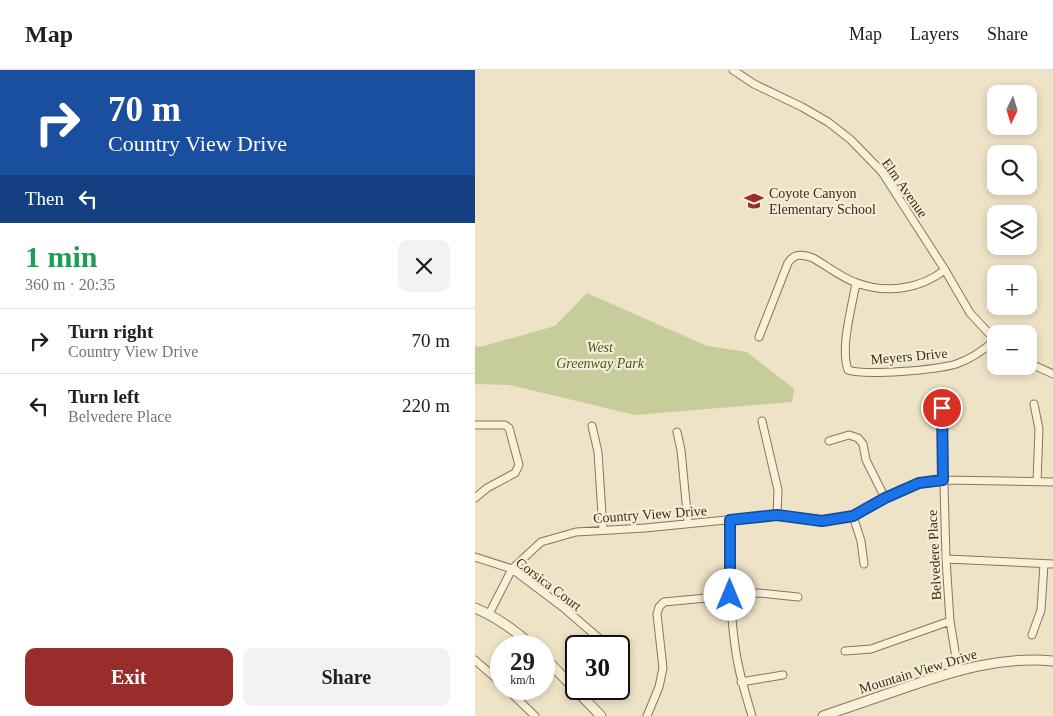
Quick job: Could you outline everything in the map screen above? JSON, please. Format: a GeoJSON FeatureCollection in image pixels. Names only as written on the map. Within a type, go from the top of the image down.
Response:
{"type":"FeatureCollection","features":[{"type":"Feature","properties":{"kind":"street","name":"Elm Avenue"},"geometry":{"type":"LineString","coordinates":[[733,70],[754,84],[828,122],[851,140],[882,172],[945,270],[970,313],[987,331]]}},
{"type":"Feature","properties":{"kind":"street"},"geometry":{"type":"LineString","coordinates":[[759,337],[788,263],[792,257],[797,255],[813,258],[856,283],[895,289],[926,282],[945,270]]}},
{"type":"Feature","properties":{"kind":"street","name":"Meyers Drive"},"geometry":{"type":"LineString","coordinates":[[856,283],[846,348],[848,370],[870,373],[937,368],[956,364],[972,357],[987,346]]}},
{"type":"Feature","properties":{"kind":"street"},"geometry":{"type":"LineString","coordinates":[[1037,367],[1053,374]]}},
{"type":"Feature","properties":{"kind":"street"},"geometry":{"type":"LineString","coordinates":[[1035,404],[1039,429],[1037,482]]}},
{"type":"Feature","properties":{"kind":"street","name":"Belvedere Place"},"geometry":{"type":"LineString","coordinates":[[942,408],[945,559],[950,621],[958,670]]}},
{"type":"Feature","properties":{"kind":"street"},"geometry":{"type":"LineString","coordinates":[[762,422],[778,490],[777,515]]}},
{"type":"Feature","properties":{"kind":"street"},"geometry":{"type":"LineString","coordinates":[[475,425],[505,425],[509,428],[519,465],[515,473],[487,488],[475,498]]}},
{"type":"Feature","properties":{"kind":"street"},"geometry":{"type":"LineString","coordinates":[[592,426],[598,452],[603,530]]}},
{"type":"Feature","properties":{"kind":"street"},"geometry":{"type":"LineString","coordinates":[[677,432],[681,450],[688,523]]}},
{"type":"Feature","properties":{"kind":"street"},"geometry":{"type":"LineString","coordinates":[[829,441],[849,435],[859,438],[863,444],[866,460],[885,498]]}},
{"type":"Feature","properties":{"kind":"street","name":"Country View Drive"},"geometry":{"type":"LineString","coordinates":[[489,614],[512,569],[541,542],[576,532],[645,528],[777,515],[822,521],[853,516],[885,498],[919,483],[943,480],[1053,482]]}},
{"type":"Feature","properties":{"kind":"street"},"geometry":{"type":"LineString","coordinates":[[853,516],[861,541],[865,564]]}},
{"type":"Feature","properties":{"kind":"street"},"geometry":{"type":"LineString","coordinates":[[730,520],[730,595],[735,647],[741,682],[752,716]]}},
{"type":"Feature","properties":{"kind":"street","name":"Corsica Court"},"geometry":{"type":"LineString","coordinates":[[475,557],[512,569],[565,609],[595,635]]}},
{"type":"Feature","properties":{"kind":"street"},"geometry":{"type":"LineString","coordinates":[[945,559],[1053,564]]}},
{"type":"Feature","properties":{"kind":"street"},"geometry":{"type":"LineString","coordinates":[[1033,635],[1041,610],[1045,564]]}},
{"type":"Feature","properties":{"kind":"street"},"geometry":{"type":"LineString","coordinates":[[647,716],[659,687],[663,668],[657,614],[663,602],[759,593],[798,597]]}},
{"type":"Feature","properties":{"kind":"street"},"geometry":{"type":"LineString","coordinates":[[475,608],[489,614],[520,635]]}},
{"type":"Feature","properties":{"kind":"street"},"geometry":{"type":"LineString","coordinates":[[845,651],[871,649],[950,621]]}},
{"type":"Feature","properties":{"kind":"street"},"geometry":{"type":"LineString","coordinates":[[475,660],[490,673]]}},
{"type":"Feature","properties":{"kind":"street","name":"Mountain View Drive"},"geometry":{"type":"LineString","coordinates":[[823,716],[958,670],[997,662],[1021,660],[1053,661]]}},
{"type":"Feature","properties":{"kind":"street"},"geometry":{"type":"LineString","coordinates":[[555,672],[601,716]]}},
{"type":"Feature","properties":{"kind":"street"},"geometry":{"type":"LineString","coordinates":[[741,682],[783,675]]}},
{"type":"Feature","properties":{"kind":"street"},"geometry":{"type":"LineString","coordinates":[[520,700],[535,716]]}},
{"type":"Feature","properties":{"kind":"green space","name":"West Greenway Park"},"geometry":{"type":"Polygon","coordinates":[[[587,293],[707,346],[747,352],[794,389],[792,402],[635,415],[510,385],[475,384],[475,346],[480,347],[555,326],[587,293]]]}},
{"type":"Feature","properties":{"kind":"place","name":"Coyote Canyon Elementary School"},"geometry":{"type":"Point","coordinates":[754,201]}},
{"type":"Feature","properties":{"kind":"route"},"geometry":{"type":"LineString","coordinates":[[730,595],[730,520],[777,515],[822,521],[853,516],[885,498],[919,483],[943,480],[942,408]]}}]}
